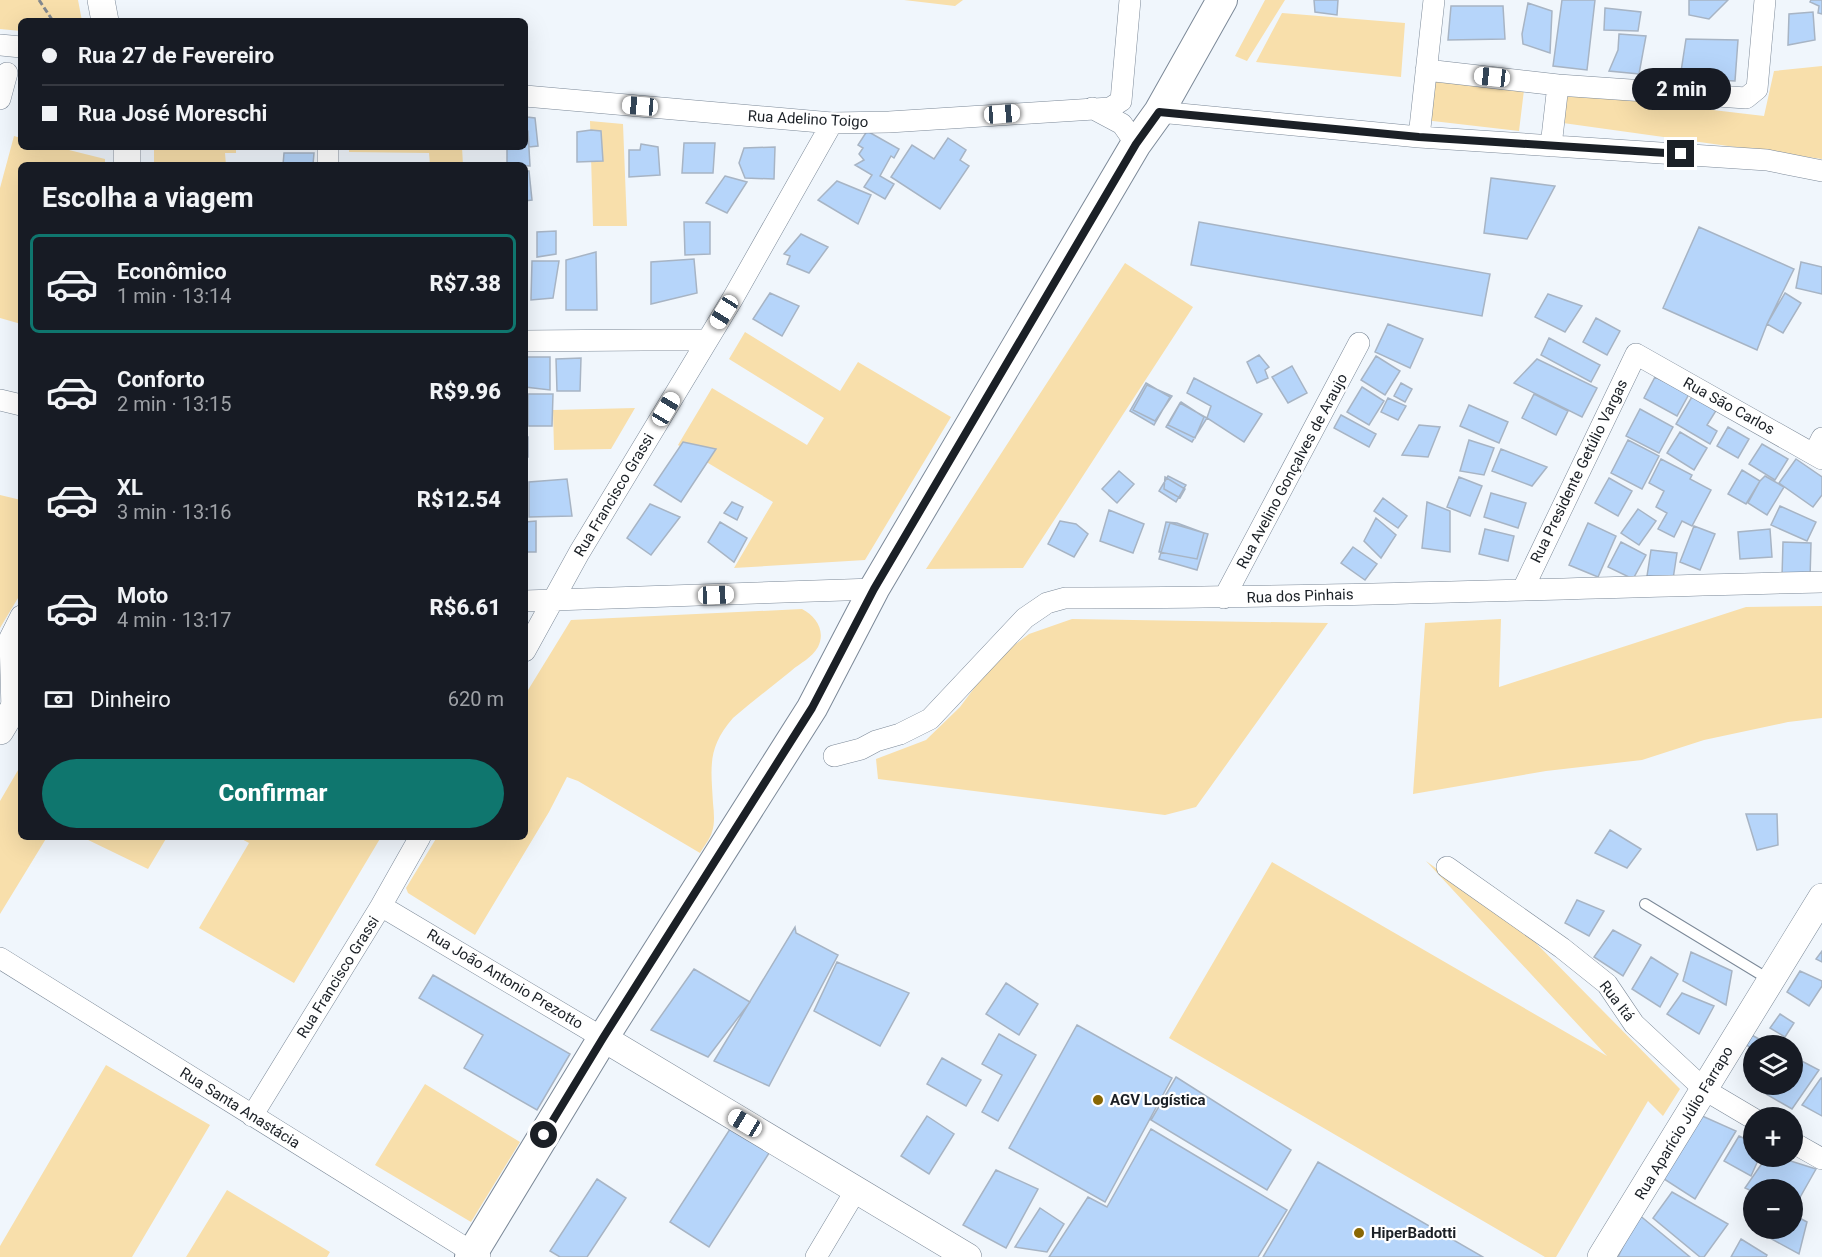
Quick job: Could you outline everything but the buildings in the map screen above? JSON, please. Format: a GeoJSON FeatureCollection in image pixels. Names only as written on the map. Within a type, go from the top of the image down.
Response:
{"type":"FeatureCollection","features":[{"type":"Feature","properties":{"kind":"main road"},"geometry":{"type":"LineString","coordinates":[[474,1255],[603,1038],[812,708],[874,589],[1136,144],[1159,112],[1222,0]]}},
{"type":"Feature","properties":{"kind":"street"},"geometry":{"type":"LineString","coordinates":[[101,0],[104,18]]}},
{"type":"Feature","properties":{"kind":"street","name":"Rua Adelino Toigo"},"geometry":{"type":"LineString","coordinates":[[528,96],[832,123],[890,122],[1110,108],[1121,101],[1130,0]]}},
{"type":"Feature","properties":{"kind":"street"},"geometry":{"type":"LineString","coordinates":[[1419,137],[1434,0]]}},
{"type":"Feature","properties":{"kind":"street"},"geometry":{"type":"LineString","coordinates":[[1426,70],[1558,84],[1746,98],[1757,89],[1765,0]]}},
{"type":"Feature","properties":{"kind":"street"},"geometry":{"type":"LineString","coordinates":[[0,45],[18,47]]}},
{"type":"Feature","properties":{"kind":"street"},"geometry":{"type":"LineString","coordinates":[[0,99],[7,73]]}},
{"type":"Feature","properties":{"kind":"street"},"geometry":{"type":"LineString","coordinates":[[1551,146],[1558,84]]}},
{"type":"Feature","properties":{"kind":"street"},"geometry":{"type":"LineString","coordinates":[[1092,108],[1122,124],[1136,144]]}},
{"type":"Feature","properties":{"kind":"street"},"geometry":{"type":"LineString","coordinates":[[1159,112],[1419,137],[1767,160],[1822,171]]}},
{"type":"Feature","properties":{"kind":"street","name":"Rua Francisco Grassi"},"geometry":{"type":"LineString","coordinates":[[528,646],[579,553],[733,298],[832,123]]}},
{"type":"Feature","properties":{"kind":"street"},"geometry":{"type":"LineString","coordinates":[[528,341],[707,340]]}},
{"type":"Feature","properties":{"kind":"street","name":"Rua Avelino Gonçalves de Araujo"},"geometry":{"type":"LineString","coordinates":[[1224,598],[1359,343]]}},
{"type":"Feature","properties":{"kind":"street","name":"Rua São Carlos"},"geometry":{"type":"LineString","coordinates":[[1636,354],[1819,450]]}},
{"type":"Feature","properties":{"kind":"street","name":"Rua Presidente Getúlio Vargas"},"geometry":{"type":"LineString","coordinates":[[1523,589],[1636,354]]}},
{"type":"Feature","properties":{"kind":"street"},"geometry":{"type":"LineString","coordinates":[[0,400],[18,404]]}},
{"type":"Feature","properties":{"kind":"street","name":"Rua dos Pinhais"},"geometry":{"type":"LineString","coordinates":[[834,756],[900,734],[930,719],[1025,618],[1047,603],[1065,598],[1224,598],[1822,582]]}},
{"type":"Feature","properties":{"kind":"street"},"geometry":{"type":"LineString","coordinates":[[528,601],[874,589]]}},
{"type":"Feature","properties":{"kind":"street"},"geometry":{"type":"LineString","coordinates":[[11,713],[10,638],[18,622]]}},
{"type":"Feature","properties":{"kind":"street","name":"Rua Francisco Grassi"},"geometry":{"type":"LineString","coordinates":[[252,1116],[381,906],[418,840]]}},
{"type":"Feature","properties":{"kind":"street","name":"Rua Itá"},"geometry":{"type":"LineString","coordinates":[[1447,867],[1554,942],[1607,984],[1634,1024],[1705,1090],[1743,1112]]}},
{"type":"Feature","properties":{"kind":"street","name":"Rua Aparício Júlio Farrapo"},"geometry":{"type":"LineString","coordinates":[[1601,1257],[1822,897]]}},
{"type":"Feature","properties":{"kind":"street","name":"Rua João Antonio Prezotto"},"geometry":{"type":"LineString","coordinates":[[381,906],[968,1257]]}},
{"type":"Feature","properties":{"kind":"street","name":"Rua Santa Anastácia"},"geometry":{"type":"LineString","coordinates":[[0,958],[474,1255]]}},
{"type":"Feature","properties":{"kind":"street"},"geometry":{"type":"LineString","coordinates":[[1803,1148],[1822,1159]]}},
{"type":"Feature","properties":{"kind":"street"},"geometry":{"type":"LineString","coordinates":[[816,1257],[856,1190]]}},
{"type":"Feature","properties":{"kind":"lane"},"geometry":{"type":"LineString","coordinates":[[1645,903],[1770,980]]}},
{"type":"Feature","properties":{"kind":"path"},"geometry":{"type":"LineString","coordinates":[[39,0],[51,18]]}},
{"type":"Feature","properties":{"kind":"shaded area"},"geometry":{"type":"Polygon","coordinates":[[[0,0],[78,0],[81,18],[18,18],[18,31],[0,29],[0,0]]]}},
{"type":"Feature","properties":{"kind":"shaded area"},"geometry":{"type":"Polygon","coordinates":[[[904,0],[963,0],[955,6],[904,0]]]}},
{"type":"Feature","properties":{"kind":"shaded area"},"geometry":{"type":"Polygon","coordinates":[[[1265,0],[1285,0],[1247,61],[1235,56],[1265,0]]]}},
{"type":"Feature","properties":{"kind":"shaded area"},"geometry":{"type":"Polygon","coordinates":[[[1282,13],[1405,23],[1401,77],[1256,62],[1282,13]]]}},
{"type":"Feature","properties":{"kind":"shaded area"},"geometry":{"type":"Polygon","coordinates":[[[1822,66],[1822,159],[1563,123],[1568,93],[1764,116],[1774,71],[1822,66]]]}},
{"type":"Feature","properties":{"kind":"shaded area"},"geometry":{"type":"Polygon","coordinates":[[[1428,79],[1524,90],[1519,131],[1424,120],[1428,79]]]}},
{"type":"Feature","properties":{"kind":"shaded area"},"geometry":{"type":"Polygon","coordinates":[[[590,121],[623,124],[627,226],[593,226],[590,121]]]}},
{"type":"Feature","properties":{"kind":"shaded area"},"geometry":{"type":"Polygon","coordinates":[[[14,136],[18,137],[18,150],[69,150],[105,159],[105,162],[18,162],[18,323],[0,318],[0,188],[14,136]]]}},
{"type":"Feature","properties":{"kind":"shaded area"},"geometry":{"type":"Polygon","coordinates":[[[154,150],[236,150],[236,153],[225,153],[226,162],[154,162],[154,150]]]}},
{"type":"Feature","properties":{"kind":"shaded area"},"geometry":{"type":"Polygon","coordinates":[[[349,150],[462,150],[463,162],[430,162],[429,153],[349,152],[349,150]]]}},
{"type":"Feature","properties":{"kind":"shaded area"},"geometry":{"type":"Polygon","coordinates":[[[1125,263],[1193,307],[1023,568],[926,569],[1125,263]]]}},
{"type":"Feature","properties":{"kind":"shaded area"},"geometry":{"type":"Polygon","coordinates":[[[745,332],[840,391],[858,362],[951,417],[865,560],[734,568],[773,502],[678,445],[712,388],[807,445],[824,418],[729,359],[745,332]]]}},
{"type":"Feature","properties":{"kind":"shaded area"},"geometry":{"type":"Polygon","coordinates":[[[635,408],[611,449],[554,450],[553,410],[635,408]]]}},
{"type":"Feature","properties":{"kind":"shaded area"},"geometry":{"type":"Polygon","coordinates":[[[0,495],[18,499],[18,598],[0,628],[0,495]]]}},
{"type":"Feature","properties":{"kind":"shaded area"},"geometry":{"type":"Polygon","coordinates":[[[1822,606],[1822,718],[1788,722],[1704,740],[1642,760],[1546,771],[1413,794],[1425,623],[1501,619],[1499,687],[1746,607],[1822,606]]]}},
{"type":"Feature","properties":{"kind":"shaded area"},"geometry":{"type":"Polygon","coordinates":[[[802,609],[815,620],[821,635],[815,651],[733,718],[719,739],[712,768],[714,825],[700,853],[578,781],[567,777],[549,812],[475,935],[408,893],[406,888],[435,840],[528,840],[528,690],[571,620],[802,609]]]}},
{"type":"Feature","properties":{"kind":"shaded area"},"geometry":{"type":"Polygon","coordinates":[[[1072,619],[1328,623],[1196,807],[1165,815],[878,779],[876,759],[926,740],[960,707],[996,659],[1029,634],[1072,619]]]}},
{"type":"Feature","properties":{"kind":"shaded area"},"geometry":{"type":"Polygon","coordinates":[[[18,770],[18,840],[45,840],[0,914],[0,801],[18,770]]]}},
{"type":"Feature","properties":{"kind":"shaded area"},"geometry":{"type":"Polygon","coordinates":[[[88,840],[165,840],[148,869],[88,840]]]}},
{"type":"Feature","properties":{"kind":"shaded area"},"geometry":{"type":"Polygon","coordinates":[[[244,840],[379,840],[294,983],[199,928],[249,843],[244,840]]]}},
{"type":"Feature","properties":{"kind":"shaded area"},"geometry":{"type":"Polygon","coordinates":[[[1426,861],[1527,934],[1680,1089],[1663,1116],[1648,1101],[1556,1257],[1545,1257],[1169,1038],[1272,862],[1607,1056],[1426,861]]]}},
{"type":"Feature","properties":{"kind":"shaded area"},"geometry":{"type":"Polygon","coordinates":[[[106,1065],[210,1125],[132,1257],[0,1257],[0,1246],[106,1065]]]}},
{"type":"Feature","properties":{"kind":"shaded area"},"geometry":{"type":"Polygon","coordinates":[[[425,1084],[520,1142],[471,1222],[375,1165],[425,1084]]]}},
{"type":"Feature","properties":{"kind":"shaded area"},"geometry":{"type":"Polygon","coordinates":[[[227,1190],[330,1252],[327,1257],[186,1257],[227,1190]]]}},
{"type":"Feature","properties":{"kind":"place","name":"AGV Logística"},"geometry":{"type":"Point","coordinates":[1098,1100]}},
{"type":"Feature","properties":{"kind":"place","name":"HiperBadotti"},"geometry":{"type":"Point","coordinates":[1359,1233]}},
{"type":"Feature","properties":{"kind":"route"},"geometry":{"type":"LineString","coordinates":[[544,1135],[812,708],[874,589],[1136,144],[1159,112],[1419,137],[1681,154]]}}]}
